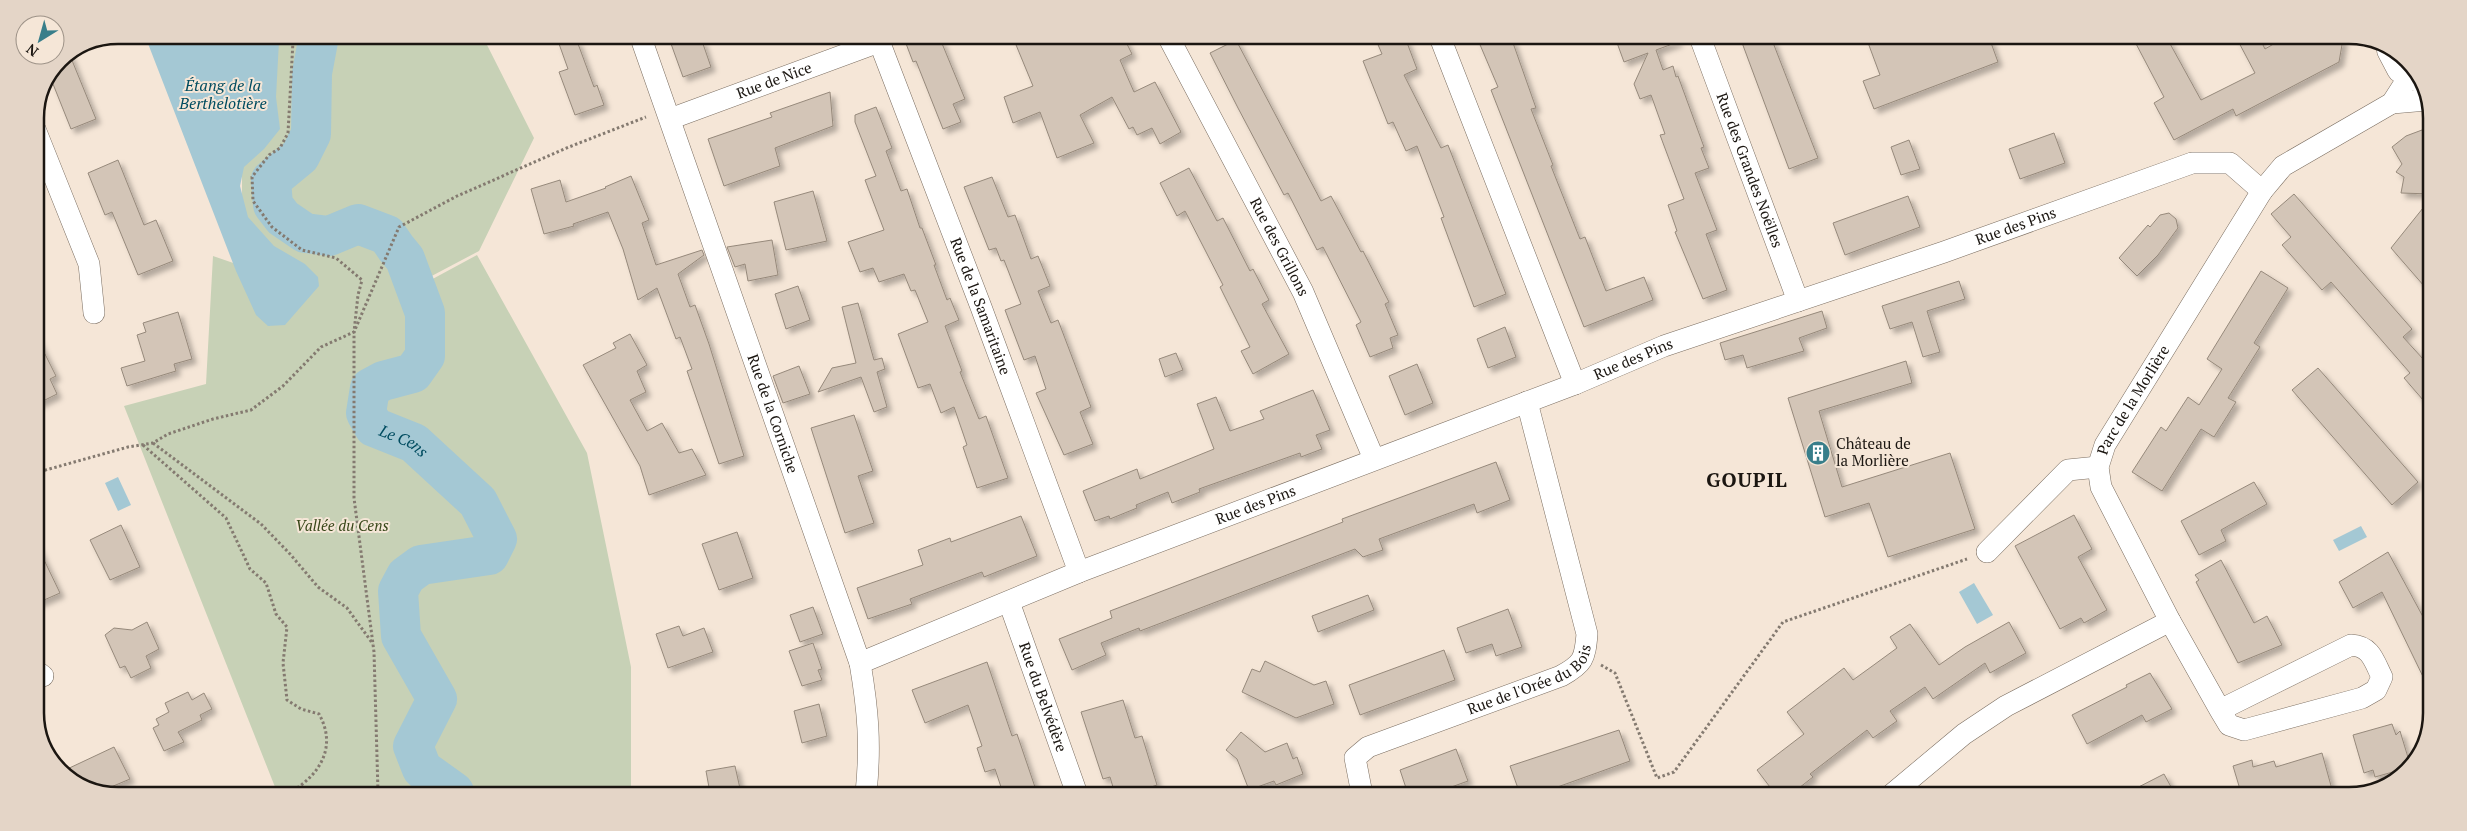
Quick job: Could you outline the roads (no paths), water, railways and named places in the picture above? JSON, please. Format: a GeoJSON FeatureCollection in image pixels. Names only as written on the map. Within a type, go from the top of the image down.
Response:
{"type":"FeatureCollection","features":[{"type":"Feature","properties":{"kind":"street","name":"Rue de la Corniche"},"geometry":{"type":"LineString","coordinates":[[643,44],[860,663],[869,713],[870,758],[867,787]]}},
{"type":"Feature","properties":{"kind":"street","name":"Rue de Nice"},"geometry":{"type":"LineString","coordinates":[[670,119],[871,44]]}},
{"type":"Feature","properties":{"kind":"street","name":"Rue de la Samaritaine"},"geometry":{"type":"LineString","coordinates":[[880,44],[981,307],[1079,572]]}},
{"type":"Feature","properties":{"kind":"street","name":"Rue des Grillons"},"geometry":{"type":"LineString","coordinates":[[1172,44],[1304,292],[1374,459]]}},
{"type":"Feature","properties":{"kind":"street"},"geometry":{"type":"LineString","coordinates":[[1443,44],[1575,384]]}},
{"type":"Feature","properties":{"kind":"street","name":"Rue des Grandes Noëlles"},"geometry":{"type":"LineString","coordinates":[[1702,44],[1798,301]]}},
{"type":"Feature","properties":{"kind":"street"},"geometry":{"type":"LineString","coordinates":[[2397,61],[2401,69],[2408,73]]}},
{"type":"Feature","properties":{"kind":"street"},"geometry":{"type":"LineString","coordinates":[[2262,191],[2283,166],[2392,103],[2412,80]]}},
{"type":"Feature","properties":{"kind":"street"},"geometry":{"type":"LineString","coordinates":[[2392,103],[2421,101]]}},
{"type":"Feature","properties":{"kind":"street"},"geometry":{"type":"LineString","coordinates":[[44,152],[89,264],[94,313]]}},
{"type":"Feature","properties":{"kind":"street","name":"Rue des Pins"},"geometry":{"type":"LineString","coordinates":[[860,663],[1079,572],[1575,384],[1664,346],[2192,163],[2230,164],[2262,191]]}},
{"type":"Feature","properties":{"kind":"street","name":"Parc de la Morlière"},"geometry":{"type":"LineString","coordinates":[[2220,710],[2351,645],[2361,645],[2370,652],[2382,677],[2376,690],[2362,698],[2244,730],[2228,724],[2220,710],[2170,621],[2101,487],[2098,467],[2105,444],[2262,191]]}},
{"type":"Feature","properties":{"kind":"street","name":"Rue de l'Orée du Bois"},"geometry":{"type":"LineString","coordinates":[[1361,787],[1355,758],[1368,747],[1560,676],[1576,668],[1585,656],[1587,634],[1528,402]]}},
{"type":"Feature","properties":{"kind":"street"},"geometry":{"type":"LineString","coordinates":[[1987,552],[2068,470],[2098,467]]}},
{"type":"Feature","properties":{"kind":"street","name":"Rue du Belvédère"},"geometry":{"type":"LineString","coordinates":[[1009,602],[1075,787]]}},
{"type":"Feature","properties":{"kind":"street"},"geometry":{"type":"LineString","coordinates":[[1901,787],[1964,734],[2006,706],[2170,621]]}},
{"type":"Feature","properties":{"kind":"water","name":"Étang de la Berthelotière"},"geometry":{"type":"Polygon","coordinates":[[[148,44],[279,44],[276,97],[280,129],[264,149],[244,167],[240,186],[248,217],[274,246],[305,264],[318,277],[319,286],[285,325],[268,326],[256,315],[236,271],[148,44]]]}},
{"type":"Feature","properties":{"kind":"water"},"geometry":{"type":"Polygon","coordinates":[[[118,477],[131,505],[118,511],[105,483],[118,477]]]}},
{"type":"Feature","properties":{"kind":"water"},"geometry":{"type":"Polygon","coordinates":[[[2361,526],[2367,537],[2339,551],[2333,540],[2361,526]]]}},
{"type":"Feature","properties":{"kind":"water"},"geometry":{"type":"Polygon","coordinates":[[[1974,583],[1993,615],[1977,624],[1959,592],[1974,583]]]}},
{"type":"Feature","properties":{"kind":"waterway","name":"Le Cens"},"geometry":{"type":"LineString","coordinates":[[317,44],[312,73],[311,134],[300,156],[271,180],[273,205],[283,218],[305,233],[329,236],[358,224],[387,235],[405,259],[425,313],[425,356],[413,373],[383,381],[370,388],[366,413],[374,427],[414,443],[478,502],[497,539],[489,555],[421,565],[406,576],[398,591],[401,636],[437,699],[413,746],[422,769],[447,787]]}},
{"type":"Feature","properties":{"kind":"place","name":"Château de la Morlière"},"geometry":{"type":"Point","coordinates":[1818,453]}},
{"type":"Feature","properties":{"kind":"district","name":"GOUPIL"},"geometry":{"type":"Point","coordinates":[1747,480]}},
{"type":"Feature","properties":{"kind":"park label","name":"Vallée du Cens"},"geometry":{"type":"Point","coordinates":[342,526]}}]}
